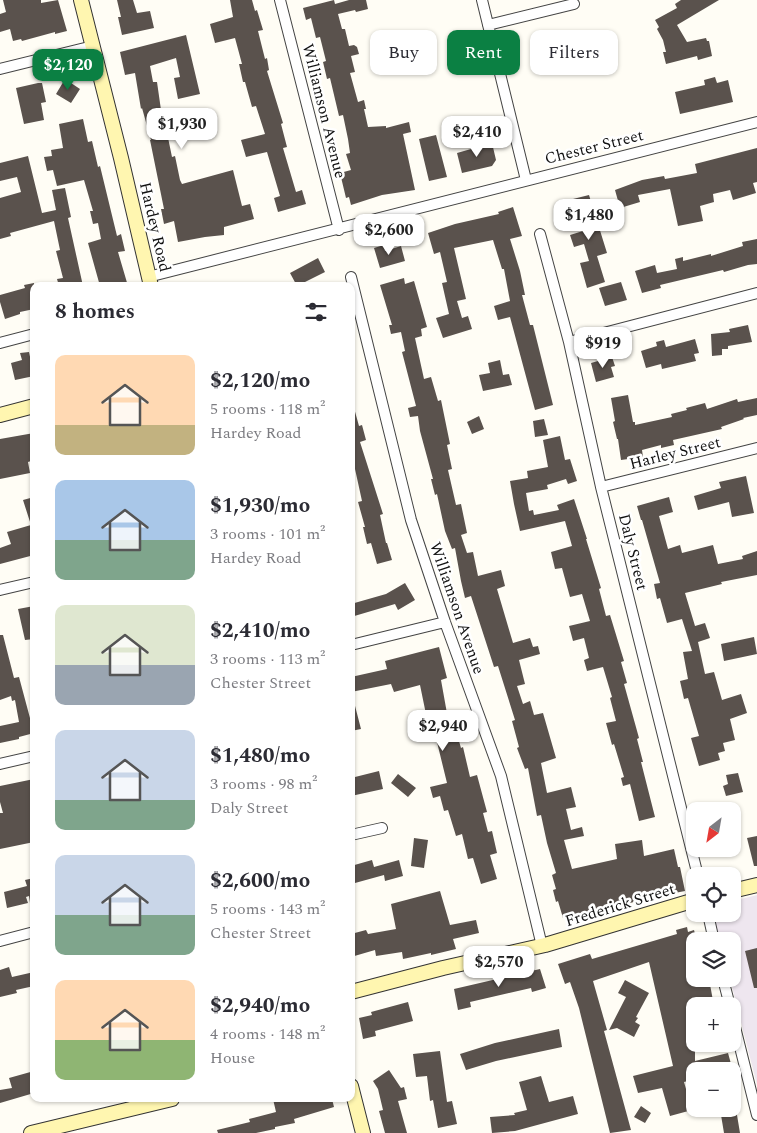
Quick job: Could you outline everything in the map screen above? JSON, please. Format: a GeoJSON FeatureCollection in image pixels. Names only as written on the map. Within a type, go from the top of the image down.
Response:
{"type":"FeatureCollection","features":[{"type":"Feature","properties":{"kind":"street","name":"Hardey Road"},"geometry":{"type":"LineString","coordinates":[[81,0],[149,282]]}},
{"type":"Feature","properties":{"kind":"street","name":"Williamson Avenue"},"geometry":{"type":"LineString","coordinates":[[280,0],[338,230]]}},
{"type":"Feature","properties":{"kind":"street"},"geometry":{"type":"LineString","coordinates":[[482,0],[526,180]]}},
{"type":"Feature","properties":{"kind":"street"},"geometry":{"type":"LineString","coordinates":[[488,25],[574,4]]}},
{"type":"Feature","properties":{"kind":"street"},"geometry":{"type":"LineString","coordinates":[[0,69],[93,46]]}},
{"type":"Feature","properties":{"kind":"street","name":"Chester Street"},"geometry":{"type":"LineString","coordinates":[[149,282],[526,180],[757,122]]}},
{"type":"Feature","properties":{"kind":"street","name":"Daly Street"},"geometry":{"type":"LineString","coordinates":[[540,234],[569,342],[601,487],[696,867]]}},
{"type":"Feature","properties":{"kind":"street","name":"Williamson Avenue"},"geometry":{"type":"LineString","coordinates":[[351,277],[352,282]]}},
{"type":"Feature","properties":{"kind":"street","name":"Williamson Avenue"},"geometry":{"type":"LineString","coordinates":[[355,293],[411,520],[445,622],[501,776],[542,946]]}},
{"type":"Feature","properties":{"kind":"street"},"geometry":{"type":"LineString","coordinates":[[569,342],[757,293]]}},
{"type":"Feature","properties":{"kind":"street"},"geometry":{"type":"LineString","coordinates":[[0,343],[30,335]]}},
{"type":"Feature","properties":{"kind":"street"},"geometry":{"type":"LineString","coordinates":[[0,415],[30,407]]}},
{"type":"Feature","properties":{"kind":"street","name":"Harley Street"},"geometry":{"type":"LineString","coordinates":[[601,487],[757,448]]}},
{"type":"Feature","properties":{"kind":"street"},"geometry":{"type":"LineString","coordinates":[[0,590],[30,583]]}},
{"type":"Feature","properties":{"kind":"street"},"geometry":{"type":"LineString","coordinates":[[355,645],[445,622]]}},
{"type":"Feature","properties":{"kind":"street"},"geometry":{"type":"LineString","coordinates":[[0,764],[30,757]]}},
{"type":"Feature","properties":{"kind":"street"},"geometry":{"type":"LineString","coordinates":[[355,834],[382,828]]}},
{"type":"Feature","properties":{"kind":"street"},"geometry":{"type":"LineString","coordinates":[[741,889],[757,885]]}},
{"type":"Feature","properties":{"kind":"street","name":"Frederick Street"},"geometry":{"type":"LineString","coordinates":[[355,991],[443,968],[542,946],[686,903]]}},
{"type":"Feature","properties":{"kind":"street"},"geometry":{"type":"LineString","coordinates":[[0,941],[30,933]]}},
{"type":"Feature","properties":{"kind":"street"},"geometry":{"type":"LineString","coordinates":[[741,1051],[757,1115]]}},
{"type":"Feature","properties":{"kind":"street"},"geometry":{"type":"LineString","coordinates":[[31,1133],[160,1102]]}},
{"type":"Feature","properties":{"kind":"street"},"geometry":{"type":"LineString","coordinates":[[355,1102],[363,1133]]}},
{"type":"Feature","properties":{"kind":"shaded area"},"geometry":{"type":"Polygon","coordinates":[[[757,895],[757,1085],[741,1022],[741,997],[735,997],[732,987],[741,987],[741,932],[718,932],[715,922],[741,922],[741,899],[757,895]]]}},
{"type":"Feature","properties":{"kind":"building"},"geometry":{"type":"Polygon","coordinates":[[[3,0],[41,0],[41,3],[58,0],[67,31],[55,34],[55,32],[22,41],[21,39],[13,41],[10,29],[0,32],[0,14],[6,12],[3,0]]]}},
{"type":"Feature","properties":{"kind":"building"},"geometry":{"type":"Polygon","coordinates":[[[117,0],[133,0],[137,13],[150,11],[154,28],[122,35],[118,17],[121,17],[117,0]]]}},
{"type":"Feature","properties":{"kind":"building"},"geometry":{"type":"Polygon","coordinates":[[[230,0],[252,0],[255,11],[257,10],[263,30],[258,31],[265,59],[267,58],[269,70],[267,71],[283,123],[281,124],[287,147],[283,148],[296,192],[302,190],[306,204],[278,212],[274,198],[280,196],[267,152],[246,157],[241,140],[265,134],[256,106],[252,107],[245,82],[243,82],[239,64],[242,64],[235,38],[215,43],[210,24],[233,17],[230,0]]]}},
{"type":"Feature","properties":{"kind":"building"},"geometry":{"type":"Polygon","coordinates":[[[334,0],[335,4],[349,0],[366,0],[368,9],[338,14],[342,29],[345,29],[349,46],[354,45],[357,47],[359,54],[351,56],[355,72],[350,73],[358,102],[364,100],[368,127],[386,126],[386,128],[409,122],[411,132],[403,134],[415,190],[382,195],[351,205],[349,197],[346,198],[340,173],[351,170],[346,154],[350,153],[343,115],[339,116],[330,78],[327,79],[323,62],[326,61],[320,37],[316,38],[311,18],[306,20],[303,8],[334,0]]]}},
{"type":"Feature","properties":{"kind":"building"},"geometry":{"type":"Polygon","coordinates":[[[681,0],[719,0],[677,25],[687,42],[706,38],[709,41],[712,56],[698,60],[697,56],[666,64],[663,40],[655,20],[677,8],[675,4],[681,0]]]}},
{"type":"Feature","properties":{"kind":"building"},"geometry":{"type":"Polygon","coordinates":[[[186,35],[200,94],[178,99],[174,78],[180,77],[176,58],[150,66],[153,82],[157,82],[161,110],[168,127],[166,128],[172,157],[175,156],[180,180],[182,184],[233,170],[242,206],[250,204],[254,219],[224,227],[224,235],[178,242],[174,221],[164,224],[161,209],[164,209],[151,140],[141,109],[135,73],[125,75],[120,52],[186,35]]]}},
{"type":"Feature","properties":{"kind":"building"},"geometry":{"type":"Polygon","coordinates":[[[715,77],[717,83],[728,80],[733,102],[680,114],[675,92],[705,85],[704,80],[715,77]]]}},
{"type":"Feature","properties":{"kind":"building"},"geometry":{"type":"Polygon","coordinates":[[[65,79],[80,89],[71,103],[56,94],[65,79]]]}},
{"type":"Feature","properties":{"kind":"building"},"geometry":{"type":"Polygon","coordinates":[[[42,83],[46,102],[41,103],[44,120],[24,124],[16,88],[42,83]]]}},
{"type":"Feature","properties":{"kind":"building"},"geometry":{"type":"Polygon","coordinates":[[[83,119],[88,142],[92,141],[98,167],[100,166],[117,236],[121,234],[125,251],[118,252],[127,282],[99,282],[88,243],[101,239],[98,223],[93,224],[90,211],[93,211],[84,180],[57,186],[53,170],[47,171],[44,157],[52,156],[51,150],[63,148],[59,124],[83,119]]]}},
{"type":"Feature","properties":{"kind":"building"},"geometry":{"type":"Polygon","coordinates":[[[436,135],[447,177],[429,181],[419,139],[436,135]]]}},
{"type":"Feature","properties":{"kind":"building"},"geometry":{"type":"Polygon","coordinates":[[[492,143],[496,160],[492,166],[462,173],[457,153],[492,143]]]}},
{"type":"Feature","properties":{"kind":"building"},"geometry":{"type":"Polygon","coordinates":[[[757,148],[757,182],[753,183],[756,193],[733,200],[730,190],[713,194],[714,202],[700,206],[703,221],[678,226],[670,189],[638,195],[640,202],[620,208],[615,190],[642,180],[664,176],[665,179],[697,173],[695,164],[757,148]]]}},
{"type":"Feature","properties":{"kind":"building"},"geometry":{"type":"Polygon","coordinates":[[[28,156],[42,213],[56,210],[52,190],[65,188],[71,217],[68,218],[82,282],[58,282],[57,279],[63,278],[56,251],[60,250],[54,221],[10,233],[11,236],[0,239],[0,198],[21,192],[17,177],[0,181],[0,163],[28,156]]]}},
{"type":"Feature","properties":{"kind":"building"},"geometry":{"type":"Polygon","coordinates":[[[589,195],[607,253],[597,256],[605,282],[587,288],[580,263],[589,261],[584,244],[574,247],[570,235],[583,231],[577,209],[572,210],[569,200],[589,195]]]}},
{"type":"Feature","properties":{"kind":"building"},"geometry":{"type":"Polygon","coordinates":[[[513,207],[522,236],[510,239],[520,271],[525,295],[522,295],[530,325],[533,325],[553,405],[535,410],[510,317],[498,320],[494,306],[510,301],[504,269],[502,269],[493,240],[454,248],[466,299],[457,301],[462,318],[468,316],[472,329],[443,338],[436,318],[449,314],[442,283],[447,282],[440,252],[434,254],[428,233],[455,224],[499,214],[498,212],[513,207]]]}},
{"type":"Feature","properties":{"kind":"building"},"geometry":{"type":"Polygon","coordinates":[[[757,239],[757,264],[660,285],[661,288],[642,293],[635,271],[655,265],[657,273],[677,269],[675,259],[683,257],[683,261],[711,254],[711,256],[743,246],[742,242],[757,239]]]}},
{"type":"Feature","properties":{"kind":"building"},"geometry":{"type":"Polygon","coordinates":[[[384,245],[385,251],[401,246],[405,261],[380,268],[374,248],[384,245]]]}},
{"type":"Feature","properties":{"kind":"building"},"geometry":{"type":"Polygon","coordinates":[[[318,258],[325,272],[305,282],[295,282],[290,273],[318,258]]]}},
{"type":"Feature","properties":{"kind":"building"},"geometry":{"type":"Polygon","coordinates":[[[404,278],[405,284],[414,281],[427,327],[421,329],[422,336],[415,338],[424,379],[431,377],[438,401],[441,400],[450,444],[447,445],[452,469],[448,470],[456,505],[461,504],[467,533],[461,535],[467,553],[473,552],[478,576],[501,570],[505,586],[497,589],[513,643],[530,638],[533,647],[538,646],[540,654],[519,660],[525,684],[517,686],[523,704],[530,701],[534,715],[543,713],[556,758],[541,763],[547,793],[571,787],[576,807],[566,809],[571,830],[582,827],[584,836],[564,840],[572,869],[617,859],[615,844],[642,840],[644,856],[674,849],[685,891],[644,899],[585,916],[584,912],[563,918],[553,890],[556,889],[552,875],[556,873],[541,815],[537,816],[528,768],[525,769],[517,748],[519,747],[512,721],[515,720],[498,666],[494,667],[471,596],[465,598],[455,548],[452,549],[445,531],[437,494],[435,495],[418,416],[410,417],[408,408],[416,406],[402,352],[405,351],[401,332],[391,334],[389,325],[392,325],[380,285],[404,278]]]}},
{"type":"Feature","properties":{"kind":"building"},"geometry":{"type":"Polygon","coordinates":[[[621,282],[627,300],[605,306],[599,288],[621,282]]]}},
{"type":"Feature","properties":{"kind":"building"},"geometry":{"type":"Polygon","coordinates":[[[30,284],[30,310],[5,319],[0,295],[25,288],[24,285],[30,284]]]}},
{"type":"Feature","properties":{"kind":"building"},"geometry":{"type":"Polygon","coordinates":[[[748,325],[752,342],[728,346],[728,349],[722,349],[722,355],[712,356],[711,334],[730,332],[729,329],[748,325]]]}},
{"type":"Feature","properties":{"kind":"building"},"geometry":{"type":"Polygon","coordinates":[[[695,339],[699,353],[694,354],[696,361],[662,369],[661,364],[646,368],[641,351],[657,346],[656,342],[664,340],[666,347],[695,339]]]}},
{"type":"Feature","properties":{"kind":"building"},"geometry":{"type":"Polygon","coordinates":[[[29,352],[30,377],[15,380],[11,363],[22,360],[20,353],[29,352]]]}},
{"type":"Feature","properties":{"kind":"building"},"geometry":{"type":"Polygon","coordinates":[[[612,357],[615,366],[611,367],[614,377],[596,382],[591,363],[612,357]]]}},
{"type":"Feature","properties":{"kind":"building"},"geometry":{"type":"Polygon","coordinates":[[[500,360],[503,375],[509,374],[512,385],[483,391],[479,375],[490,373],[488,363],[500,360]]]}},
{"type":"Feature","properties":{"kind":"building"},"geometry":{"type":"Polygon","coordinates":[[[628,395],[635,425],[672,417],[671,414],[705,403],[707,409],[737,399],[738,402],[757,398],[757,415],[743,418],[721,427],[722,429],[673,440],[674,445],[661,448],[661,445],[642,450],[643,457],[621,460],[613,422],[615,421],[611,398],[628,395]]]}},
{"type":"Feature","properties":{"kind":"building"},"geometry":{"type":"Polygon","coordinates":[[[355,412],[359,426],[362,425],[366,440],[360,442],[383,514],[380,515],[392,560],[377,564],[371,543],[367,544],[363,527],[365,527],[358,502],[362,501],[355,469],[355,412]]]}},
{"type":"Feature","properties":{"kind":"building"},"geometry":{"type":"Polygon","coordinates":[[[479,416],[484,429],[472,434],[467,422],[479,416]]]}},
{"type":"Feature","properties":{"kind":"building"},"geometry":{"type":"Polygon","coordinates":[[[544,419],[548,435],[535,437],[533,421],[544,419]]]}},
{"type":"Feature","properties":{"kind":"building"},"geometry":{"type":"Polygon","coordinates":[[[30,434],[30,461],[28,462],[30,473],[0,479],[0,439],[30,434]]]}},
{"type":"Feature","properties":{"kind":"building"},"geometry":{"type":"Polygon","coordinates":[[[560,436],[565,460],[570,459],[577,481],[568,484],[566,479],[547,485],[548,489],[526,493],[529,511],[533,510],[534,515],[559,510],[557,505],[574,499],[601,588],[599,589],[606,616],[610,615],[624,661],[621,662],[627,683],[624,684],[639,738],[637,739],[643,762],[641,762],[655,817],[639,821],[630,784],[623,786],[621,778],[624,777],[606,723],[616,721],[610,698],[612,697],[603,667],[587,671],[584,660],[589,658],[584,638],[573,641],[569,626],[590,621],[582,594],[570,597],[562,568],[555,569],[551,552],[572,546],[565,521],[520,531],[514,504],[510,481],[528,478],[527,471],[548,467],[543,440],[560,436]]]}},
{"type":"Feature","properties":{"kind":"building"},"geometry":{"type":"Polygon","coordinates":[[[746,476],[754,513],[732,517],[729,502],[698,510],[694,496],[721,488],[719,482],[746,476]]]}},
{"type":"Feature","properties":{"kind":"building"},"geometry":{"type":"Polygon","coordinates":[[[669,497],[673,512],[659,516],[668,549],[680,545],[682,553],[713,545],[718,564],[743,559],[742,556],[757,551],[757,575],[721,582],[722,584],[685,593],[695,626],[705,623],[710,638],[698,642],[705,674],[714,672],[722,700],[741,694],[747,713],[730,719],[735,740],[723,743],[725,751],[718,753],[720,760],[699,766],[691,738],[699,736],[688,698],[684,699],[680,681],[688,679],[683,652],[692,651],[682,619],[667,623],[660,598],[657,599],[654,584],[660,583],[637,506],[669,497]]]}},
{"type":"Feature","properties":{"kind":"building"},"geometry":{"type":"Polygon","coordinates":[[[30,498],[30,522],[23,500],[30,498]]]}},
{"type":"Feature","properties":{"kind":"building"},"geometry":{"type":"Polygon","coordinates":[[[30,525],[30,556],[0,564],[0,548],[11,544],[7,532],[30,525]]]}},
{"type":"Feature","properties":{"kind":"building"},"geometry":{"type":"Polygon","coordinates":[[[405,583],[415,600],[398,610],[395,604],[355,616],[355,603],[386,594],[405,583]]]}},
{"type":"Feature","properties":{"kind":"building"},"geometry":{"type":"Polygon","coordinates":[[[30,607],[30,639],[25,640],[18,609],[30,607]]]}},
{"type":"Feature","properties":{"kind":"building"},"geometry":{"type":"Polygon","coordinates":[[[0,635],[3,635],[14,678],[19,677],[30,718],[30,734],[19,737],[19,739],[0,743],[0,726],[19,722],[15,700],[12,701],[11,696],[0,700],[0,635]]]}},
{"type":"Feature","properties":{"kind":"building"},"geometry":{"type":"Polygon","coordinates":[[[754,637],[757,654],[724,661],[721,644],[754,637]]]}},
{"type":"Feature","properties":{"kind":"building"},"geometry":{"type":"Polygon","coordinates":[[[439,647],[447,678],[441,680],[448,719],[452,717],[461,748],[463,747],[470,777],[477,775],[487,812],[483,813],[488,832],[492,831],[497,853],[490,855],[497,879],[481,884],[473,858],[468,859],[462,834],[456,836],[448,810],[444,811],[440,796],[433,798],[430,787],[447,783],[435,734],[430,736],[420,685],[394,692],[391,684],[355,691],[355,676],[387,669],[385,661],[439,647]]]}},
{"type":"Feature","properties":{"kind":"building"},"geometry":{"type":"Polygon","coordinates":[[[355,706],[361,729],[355,730],[355,706]]]}},
{"type":"Feature","properties":{"kind":"building"},"geometry":{"type":"Polygon","coordinates":[[[379,771],[383,789],[355,795],[355,777],[379,771]]]}},
{"type":"Feature","properties":{"kind":"building"},"geometry":{"type":"Polygon","coordinates":[[[738,773],[743,792],[726,796],[723,786],[728,784],[726,775],[738,773]]]}},
{"type":"Feature","properties":{"kind":"building"},"geometry":{"type":"Polygon","coordinates":[[[398,774],[416,788],[408,797],[391,783],[398,774]]]}},
{"type":"Feature","properties":{"kind":"building"},"geometry":{"type":"Polygon","coordinates":[[[30,780],[30,843],[0,849],[0,813],[3,813],[0,802],[0,786],[30,780]]]}},
{"type":"Feature","properties":{"kind":"building"},"geometry":{"type":"Polygon","coordinates":[[[757,836],[757,866],[754,866],[747,838],[757,836]]]}},
{"type":"Feature","properties":{"kind":"building"},"geometry":{"type":"Polygon","coordinates":[[[414,838],[428,840],[424,868],[411,866],[414,838]]]}},
{"type":"Feature","properties":{"kind":"building"},"geometry":{"type":"Polygon","coordinates":[[[372,860],[374,867],[399,860],[403,876],[385,881],[384,875],[355,883],[355,865],[372,860]]]}},
{"type":"Feature","properties":{"kind":"building"},"geometry":{"type":"Polygon","coordinates":[[[30,879],[30,903],[29,896],[26,897],[28,903],[7,908],[4,892],[27,886],[25,880],[30,879]]]}},
{"type":"Feature","properties":{"kind":"building"},"geometry":{"type":"Polygon","coordinates":[[[440,891],[450,925],[476,920],[479,933],[453,939],[456,949],[431,955],[431,953],[403,959],[402,952],[376,956],[375,950],[355,956],[355,933],[366,930],[368,934],[396,929],[391,904],[440,891]]]}},
{"type":"Feature","properties":{"kind":"building"},"geometry":{"type":"Polygon","coordinates":[[[687,927],[688,932],[686,932],[686,987],[710,987],[712,997],[686,997],[686,1052],[695,1052],[695,1061],[728,1053],[730,1062],[686,1062],[686,1081],[684,1082],[686,1089],[686,1112],[670,1116],[662,1088],[638,1093],[633,1076],[673,1066],[649,962],[593,981],[607,1030],[604,1031],[631,1130],[610,1133],[579,1008],[570,982],[565,984],[558,964],[590,954],[592,959],[677,934],[676,930],[687,927]]]}},
{"type":"Feature","properties":{"kind":"building"},"geometry":{"type":"Polygon","coordinates":[[[757,948],[757,988],[754,988],[745,951],[757,948]]]}},
{"type":"Feature","properties":{"kind":"building"},"geometry":{"type":"Polygon","coordinates":[[[9,967],[12,977],[30,973],[30,987],[16,990],[17,993],[0,997],[0,970],[9,967]]]}},
{"type":"Feature","properties":{"kind":"building"},"geometry":{"type":"Polygon","coordinates":[[[540,969],[546,988],[532,992],[531,988],[470,1002],[471,1007],[458,1010],[454,989],[540,969]]]}},
{"type":"Feature","properties":{"kind":"building"},"geometry":{"type":"Polygon","coordinates":[[[625,980],[649,993],[636,1017],[638,1018],[635,1022],[640,1025],[634,1037],[617,1028],[609,1030],[626,997],[618,993],[625,980]]]}},
{"type":"Feature","properties":{"kind":"building"},"geometry":{"type":"Polygon","coordinates":[[[408,1002],[413,1021],[375,1031],[376,1036],[363,1039],[359,1018],[372,1015],[371,1012],[408,1002]]]}},
{"type":"Feature","properties":{"kind":"building"},"geometry":{"type":"Polygon","coordinates":[[[559,1029],[562,1047],[496,1061],[466,1070],[460,1054],[495,1043],[559,1029]]]}},
{"type":"Feature","properties":{"kind":"building"},"geometry":{"type":"Polygon","coordinates":[[[440,1051],[447,1102],[452,1101],[457,1124],[438,1128],[433,1100],[430,1101],[427,1076],[416,1077],[413,1054],[440,1051]]]}},
{"type":"Feature","properties":{"kind":"building"},"geometry":{"type":"Polygon","coordinates":[[[389,1070],[401,1088],[404,1087],[407,1099],[398,1101],[407,1133],[385,1133],[379,1111],[383,1110],[378,1089],[373,1081],[389,1070]]]}},
{"type":"Feature","properties":{"kind":"building"},"geometry":{"type":"Polygon","coordinates":[[[30,1072],[30,1094],[0,1103],[0,1090],[12,1088],[9,1078],[30,1072]]]}},
{"type":"Feature","properties":{"kind":"building"},"geometry":{"type":"Polygon","coordinates":[[[541,1076],[549,1102],[573,1096],[578,1114],[515,1131],[492,1133],[490,1117],[515,1115],[514,1113],[527,1110],[519,1082],[541,1076]]]}},
{"type":"Feature","properties":{"kind":"building"},"geometry":{"type":"Polygon","coordinates":[[[274,1102],[333,1102],[334,1107],[294,1119],[295,1123],[256,1133],[218,1133],[217,1130],[250,1122],[249,1119],[276,1112],[274,1102]]]}},
{"type":"Feature","properties":{"kind":"building"},"geometry":{"type":"Polygon","coordinates":[[[641,1106],[651,1113],[645,1123],[634,1117],[641,1106]]]}},
{"type":"Feature","properties":{"kind":"building"},"geometry":{"type":"Polygon","coordinates":[[[721,1117],[737,1117],[740,1133],[724,1133],[721,1117]]]}}]}
